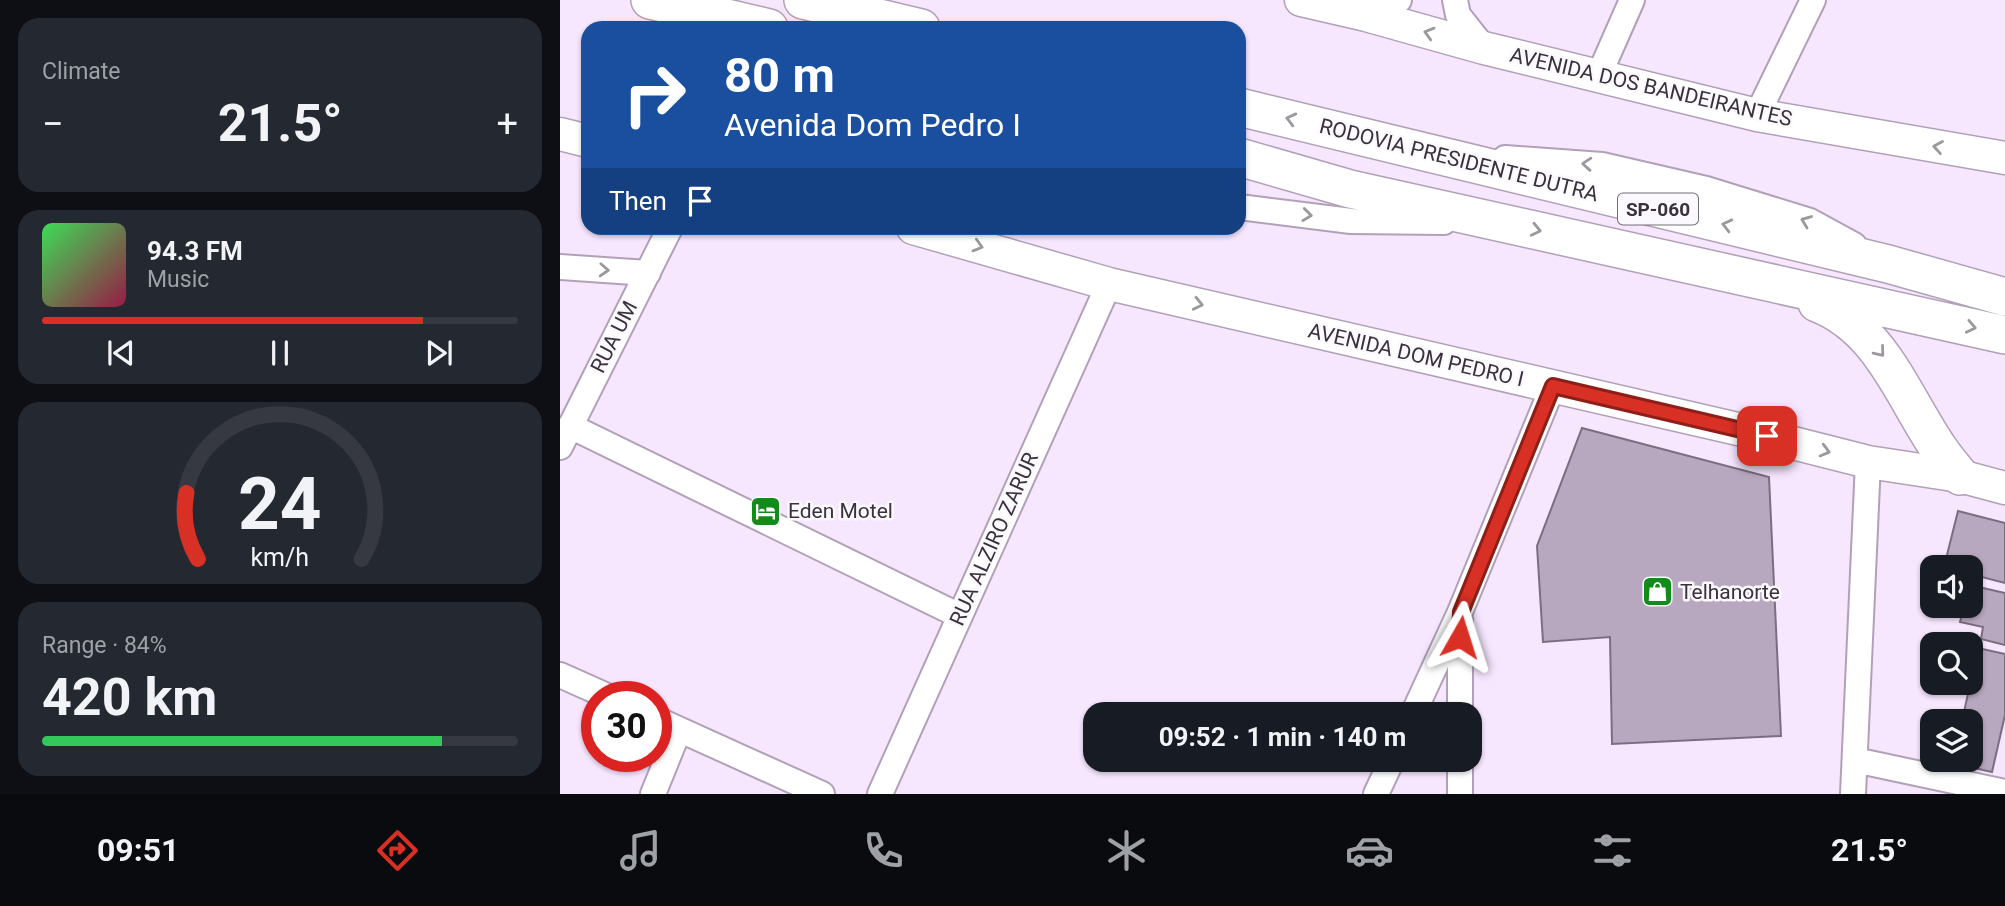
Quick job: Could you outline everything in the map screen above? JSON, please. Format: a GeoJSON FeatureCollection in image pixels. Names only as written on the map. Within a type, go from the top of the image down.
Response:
{"type":"FeatureCollection","features":[{"type":"Feature","properties":{"kind":"highway"},"geometry":{"type":"LineString","coordinates":[[650,0],[739,21]]}},
{"type":"Feature","properties":{"kind":"highway"},"geometry":{"type":"LineString","coordinates":[[803,0],[892,21]]}},
{"type":"Feature","properties":{"kind":"highway","name":"RODOVIA PRESIDENTE DUTRA"},"geometry":{"type":"LineString","coordinates":[[1246,109],[1888,264],[2005,297]]}},
{"type":"Feature","properties":{"kind":"highway","name":"SP-060"},"geometry":{"type":"LineString","coordinates":[[1246,158],[1350,188],[2005,335]]}},
{"type":"Feature","properties":{"kind":"highway"},"geometry":{"type":"LineString","coordinates":[[1761,281],[1836,310],[1860,330],[1886,360],[1937,447],[1960,477]]}},
{"type":"Feature","properties":{"kind":"main road","name":"AVENIDA DOS BANDEIRANTES"},"geometry":{"type":"LineString","coordinates":[[1301,0],[1756,115],[2005,158]]}},
{"type":"Feature","properties":{"kind":"main road"},"geometry":{"type":"LineString","coordinates":[[560,134],[581,139]]}},
{"type":"Feature","properties":{"kind":"main road","name":"AVENIDA DOM PEDRO I"},"geometry":{"type":"LineString","coordinates":[[937,235],[1108,284],[1742,430],[1868,463],[1960,477],[2005,488]]}},
{"type":"Feature","properties":{"kind":"street"},"geometry":{"type":"LineString","coordinates":[[1366,15],[1399,0]]}},
{"type":"Feature","properties":{"kind":"street"},"geometry":{"type":"LineString","coordinates":[[1455,0],[1458,15],[1485,48]]}},
{"type":"Feature","properties":{"kind":"street"},"geometry":{"type":"LineString","coordinates":[[1599,75],[1632,0]]}},
{"type":"Feature","properties":{"kind":"street"},"geometry":{"type":"LineString","coordinates":[[1756,115],[1813,0]]}},
{"type":"Feature","properties":{"kind":"street"},"geometry":{"type":"LineString","coordinates":[[1246,208],[1351,221],[1499,222]]}},
{"type":"Feature","properties":{"kind":"street","name":"RUA UM"},"geometry":{"type":"LineString","coordinates":[[565,436],[667,235]]}},
{"type":"Feature","properties":{"kind":"street"},"geometry":{"type":"LineString","coordinates":[[560,267],[648,273]]}},
{"type":"Feature","properties":{"kind":"street","name":"RUA ALZIRO ZARUR"},"geometry":{"type":"LineString","coordinates":[[880,794],[1108,284]]}},
{"type":"Feature","properties":{"kind":"street"},"geometry":{"type":"LineString","coordinates":[[1419,702],[1461,612],[1553,386]]}},
{"type":"Feature","properties":{"kind":"street"},"geometry":{"type":"LineString","coordinates":[[565,436],[960,616]]}},
{"type":"Feature","properties":{"kind":"street"},"geometry":{"type":"LineString","coordinates":[[1853,794],[1868,463]]}},
{"type":"Feature","properties":{"kind":"street"},"geometry":{"type":"LineString","coordinates":[[1460,702],[1461,612]]}},
{"type":"Feature","properties":{"kind":"street"},"geometry":{"type":"LineString","coordinates":[[560,675],[581,684]]}},
{"type":"Feature","properties":{"kind":"street"},"geometry":{"type":"LineString","coordinates":[[672,727],[821,794]]}},
{"type":"Feature","properties":{"kind":"street"},"geometry":{"type":"LineString","coordinates":[[653,794],[679,730]]}},
{"type":"Feature","properties":{"kind":"street"},"geometry":{"type":"LineString","coordinates":[[1855,760],[2005,792]]}},
{"type":"Feature","properties":{"kind":"street"},"geometry":{"type":"LineString","coordinates":[[1376,794],[1386,772]]}},
{"type":"Feature","properties":{"kind":"street"},"geometry":{"type":"LineString","coordinates":[[1460,772],[1460,794]]}},
{"type":"Feature","properties":{"kind":"building","name":"Telhanorte"},"geometry":{"type":"Polygon","coordinates":[[[1582,428],[1769,477],[1781,736],[1612,744],[1610,637],[1543,642],[1537,546],[1582,428]]]}},
{"type":"Feature","properties":{"kind":"building"},"geometry":{"type":"Polygon","coordinates":[[[1958,511],[2005,523],[2005,583],[1983,577],[1983,555],[1947,555],[1958,511]]]}},
{"type":"Feature","properties":{"kind":"building"},"geometry":{"type":"Polygon","coordinates":[[[1983,588],[2005,593],[2005,645],[1983,640],[1983,627],[1960,622],[1961,618],[1983,618],[1983,588]]]}},
{"type":"Feature","properties":{"kind":"building"},"geometry":{"type":"Polygon","coordinates":[[[1983,649],[2005,654],[2005,715],[1992,772],[1983,770],[1983,709],[1965,709],[1968,695],[1983,695],[1983,649]]]}},
{"type":"Feature","properties":{"kind":"place","name":"Eden Motel"},"geometry":{"type":"Point","coordinates":[765,511]}},
{"type":"Feature","properties":{"kind":"place","name":"Telhanorte"},"geometry":{"type":"Point","coordinates":[1657,592]}},
{"type":"Feature","properties":{"kind":"route"},"geometry":{"type":"LineString","coordinates":[[1460,637],[1461,612],[1553,386],[1767,436]]}}]}
